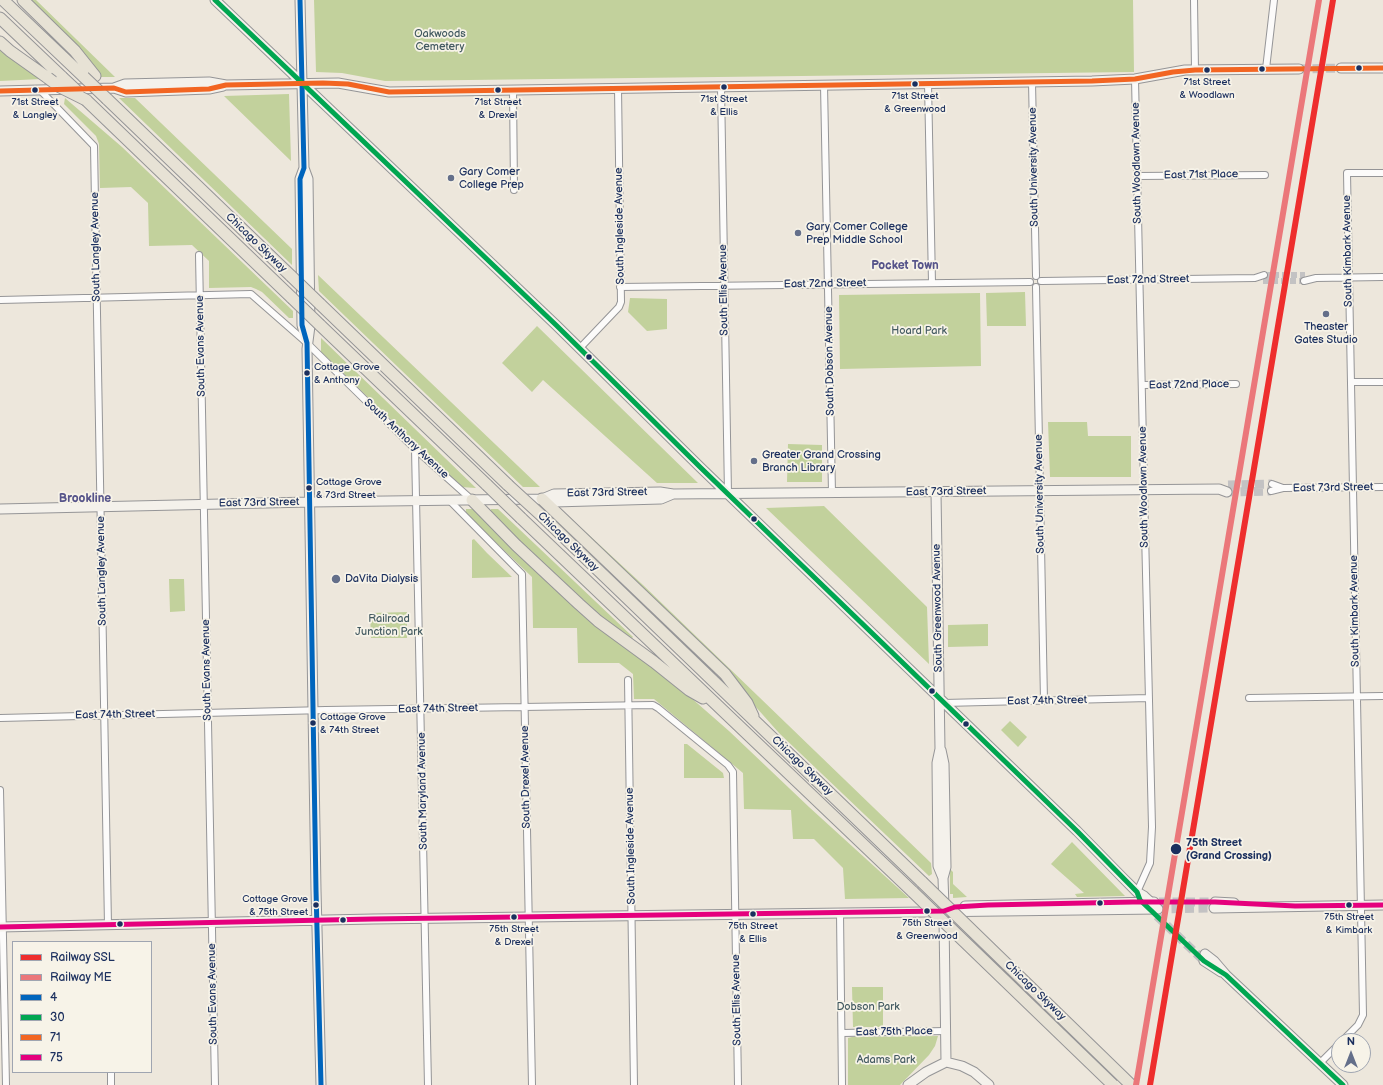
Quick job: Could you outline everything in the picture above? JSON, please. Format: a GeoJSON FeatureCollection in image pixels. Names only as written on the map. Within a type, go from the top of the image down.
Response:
{"type":"FeatureCollection","features":[{"type":"Feature","properties":{"kind":"highway"},"geometry":{"type":"LineString","coordinates":[[3,0],[89,77]]}},
{"type":"Feature","properties":{"kind":"highway"},"geometry":{"type":"LineString","coordinates":[[23,0],[75,51],[89,77]]}},
{"type":"Feature","properties":{"kind":"highway","name":"Chicago Skyway"},"geometry":{"type":"LineString","coordinates":[[0,18],[1113,1085]]}},
{"type":"Feature","properties":{"kind":"highway"},"geometry":{"type":"LineString","coordinates":[[0,42],[60,87],[86,100]]}},
{"type":"Feature","properties":{"kind":"highway","name":"Chicago Skyway"},"geometry":{"type":"LineString","coordinates":[[89,77],[107,99],[1132,1085]]}},
{"type":"Feature","properties":{"kind":"highway"},"geometry":{"type":"LineString","coordinates":[[542,498],[725,674],[747,703],[756,722]]}},
{"type":"Feature","properties":{"kind":"highway"},"geometry":{"type":"LineString","coordinates":[[472,500],[522,550],[598,621],[689,690],[716,704]]}},
{"type":"Feature","properties":{"kind":"main road"},"geometry":{"type":"LineString","coordinates":[[1,927],[425,918],[956,912],[1153,907],[1140,900],[1137,892],[1077,831],[580,349],[215,0]]}},
{"type":"Feature","properties":{"kind":"main road"},"geometry":{"type":"LineString","coordinates":[[300,0],[304,168],[300,179],[302,325],[307,343],[321,1085]]}},
{"type":"Feature","properties":{"kind":"main road"},"geometry":{"type":"LineString","coordinates":[[1341,68],[1383,68]]}},
{"type":"Feature","properties":{"kind":"main road"},"geometry":{"type":"LineString","coordinates":[[0,91],[114,88],[125,84],[209,82],[226,85],[338,83],[389,92],[1032,82],[1136,79],[1172,72],[1195,70],[1300,69]]}},
{"type":"Feature","properties":{"kind":"main road","name":"East 73rd Street"},"geometry":{"type":"LineString","coordinates":[[0,509],[472,500],[542,498],[554,494],[660,492],[673,494],[728,494],[1225,488]]}},
{"type":"Feature","properties":{"kind":"main road","name":"South Greenwood Avenue"},"geometry":{"type":"LineString","coordinates":[[936,492],[942,701],[940,749],[945,772],[946,867],[943,878],[946,1062]]}},
{"type":"Feature","properties":{"kind":"main road"},"geometry":{"type":"LineString","coordinates":[[1214,905],[1280,908],[1295,906],[1383,905]]}},
{"type":"Feature","properties":{"kind":"main road"},"geometry":{"type":"LineString","coordinates":[[1205,957],[1210,966],[1226,975],[1343,1085]]}},
{"type":"Feature","properties":{"kind":"main road"},"geometry":{"type":"LineString","coordinates":[[908,1085],[926,1072],[946,1062],[962,1066],[974,1072],[989,1085]]}},
{"type":"Feature","properties":{"kind":"street"},"geometry":{"type":"LineString","coordinates":[[1194,0],[1195,70]]}},
{"type":"Feature","properties":{"kind":"street"},"geometry":{"type":"LineString","coordinates":[[1266,69],[1274,0]]}},
{"type":"Feature","properties":{"kind":"street","name":"South Woodlawn Avenue"},"geometry":{"type":"LineString","coordinates":[[1136,79],[1152,827],[1150,863],[1137,892]]}},
{"type":"Feature","properties":{"kind":"street","name":"South University Avenue"},"geometry":{"type":"LineString","coordinates":[[1032,82],[1036,276]]}},
{"type":"Feature","properties":{"kind":"street"},"geometry":{"type":"LineString","coordinates":[[928,83],[932,283]]}},
{"type":"Feature","properties":{"kind":"street","name":"South Dobson Avenue"},"geometry":{"type":"LineString","coordinates":[[824,85],[832,493]]}},
{"type":"Feature","properties":{"kind":"street","name":"South Ellis Avenue"},"geometry":{"type":"LineString","coordinates":[[721,87],[728,494]]}},
{"type":"Feature","properties":{"kind":"street","name":"South Ingleside Avenue"},"geometry":{"type":"LineString","coordinates":[[580,349],[619,307],[621,302],[618,88]]}},
{"type":"Feature","properties":{"kind":"street","name":"South Langley Avenue"},"geometry":{"type":"LineString","coordinates":[[40,90],[94,146],[108,925]]}},
{"type":"Feature","properties":{"kind":"street"},"geometry":{"type":"LineString","coordinates":[[513,90],[514,190]]}},
{"type":"Feature","properties":{"kind":"street","name":"South Kimbark Avenue"},"geometry":{"type":"LineString","coordinates":[[1350,1033],[1358,1025],[1363,1015],[1347,173],[1383,172]]}},
{"type":"Feature","properties":{"kind":"street","name":"East 71st Place"},"geometry":{"type":"LineString","coordinates":[[1138,176],[1265,174]]}},
{"type":"Feature","properties":{"kind":"street","name":"South Evans Avenue"},"geometry":{"type":"LineString","coordinates":[[199,255],[215,1085]]}},
{"type":"Feature","properties":{"kind":"street"},"geometry":{"type":"LineString","coordinates":[[1036,276],[1039,277],[1041,281],[1039,286],[1036,287],[1032,286],[1030,282],[1031,278],[1036,276]]}},
{"type":"Feature","properties":{"kind":"street"},"geometry":{"type":"LineString","coordinates":[[1304,278],[1383,277]]}},
{"type":"Feature","properties":{"kind":"street","name":"East 72nd Street"},"geometry":{"type":"LineString","coordinates":[[1041,281],[1263,278]]}},
{"type":"Feature","properties":{"kind":"street","name":"East 72nd Street"},"geometry":{"type":"LineString","coordinates":[[620,287],[1030,282]]}},
{"type":"Feature","properties":{"kind":"street","name":"South University Avenue"},"geometry":{"type":"LineString","coordinates":[[1036,287],[1044,701]]}},
{"type":"Feature","properties":{"kind":"street"},"geometry":{"type":"LineString","coordinates":[[0,300],[251,294],[307,343]]}},
{"type":"Feature","properties":{"kind":"street","name":"South Anthony Avenue"},"geometry":{"type":"LineString","coordinates":[[307,343],[415,449],[472,500]]}},
{"type":"Feature","properties":{"kind":"street"},"geometry":{"type":"LineString","coordinates":[[1351,382],[1383,382]]}},
{"type":"Feature","properties":{"kind":"street","name":"East 72nd Place"},"geometry":{"type":"LineString","coordinates":[[1142,385],[1236,384]]}},
{"type":"Feature","properties":{"kind":"street","name":"South Maryland Avenue"},"geometry":{"type":"LineString","coordinates":[[415,449],[428,1085]]}},
{"type":"Feature","properties":{"kind":"street","name":"East 73rd Street"},"geometry":{"type":"LineString","coordinates":[[1272,484],[1283,488]]}},
{"type":"Feature","properties":{"kind":"street","name":"East 73rd Street"},"geometry":{"type":"LineString","coordinates":[[1271,491],[1283,488],[1383,487]]}},
{"type":"Feature","properties":{"kind":"street","name":"South Drexel Avenue"},"geometry":{"type":"LineString","coordinates":[[449,500],[469,522],[522,574],[532,1085]]}},
{"type":"Feature","properties":{"kind":"street","name":"South Ingleside Avenue"},"geometry":{"type":"LineString","coordinates":[[628,680],[634,1085]]}},
{"type":"Feature","properties":{"kind":"street"},"geometry":{"type":"LineString","coordinates":[[1249,698],[1383,696]]}},
{"type":"Feature","properties":{"kind":"street","name":"East 74th Street"},"geometry":{"type":"LineString","coordinates":[[942,701],[1044,701],[1149,698]]}},
{"type":"Feature","properties":{"kind":"street","name":"East 74th Street"},"geometry":{"type":"LineString","coordinates":[[0,718],[525,707],[653,706],[658,708],[728,765],[733,772]]}},
{"type":"Feature","properties":{"kind":"street","name":"South Ellis Avenue"},"geometry":{"type":"LineString","coordinates":[[733,772],[738,1085]]}},
{"type":"Feature","properties":{"kind":"street"},"geometry":{"type":"LineString","coordinates":[[0,790],[1,927],[6,1085]]}},
{"type":"Feature","properties":{"kind":"street"},"geometry":{"type":"LineString","coordinates":[[840,913],[842,1085]]}},
{"type":"Feature","properties":{"kind":"street","name":"East 75th Place"},"geometry":{"type":"LineString","coordinates":[[842,1033],[946,1031]]}},
{"type":"Feature","properties":{"kind":"street"},"geometry":{"type":"LineString","coordinates":[[1320,1063],[1331,1052]]}},
{"type":"Feature","properties":{"kind":"street"},"geometry":{"type":"LineString","coordinates":[[111,1073],[111,1085]]}},
{"type":"Feature","properties":{"kind":"green space"},"geometry":{"type":"Polygon","coordinates":[[[29,0],[36,0],[115,77],[100,77],[29,0]]]}},
{"type":"Feature","properties":{"kind":"green space","name":"Oakwoods Cemetery"},"geometry":{"type":"Polygon","coordinates":[[[314,0],[1133,0],[1134,72],[385,81],[342,73],[316,72],[314,0]]]}},
{"type":"Feature","properties":{"kind":"green space"},"geometry":{"type":"Polygon","coordinates":[[[0,48],[41,79],[0,81],[0,48]]]}},
{"type":"Feature","properties":{"kind":"green space"},"geometry":{"type":"Polygon","coordinates":[[[289,94],[291,161],[224,96],[289,94]]]}},
{"type":"Feature","properties":{"kind":"green space"},"geometry":{"type":"Polygon","coordinates":[[[65,98],[122,147],[293,311],[293,318],[289,318],[262,292],[251,287],[209,288],[209,261],[192,245],[149,246],[148,203],[131,187],[100,188],[99,144],[96,136],[64,104],[65,98]]]}},
{"type":"Feature","properties":{"kind":"green space"},"geometry":{"type":"Polygon","coordinates":[[[119,98],[135,98],[292,249],[292,265],[119,98]]]}},
{"type":"Feature","properties":{"kind":"green space"},"geometry":{"type":"Polygon","coordinates":[[[318,275],[540,487],[523,487],[319,291],[318,275]]]}},
{"type":"Feature","properties":{"kind":"green space"},"geometry":{"type":"Polygon","coordinates":[[[1025,292],[1026,326],[987,326],[986,293],[1025,292]]]}},
{"type":"Feature","properties":{"kind":"green space","name":"Hoard Park"},"geometry":{"type":"Polygon","coordinates":[[[980,293],[981,366],[840,369],[839,295],[980,293]]]}},
{"type":"Feature","properties":{"kind":"green space"},"geometry":{"type":"Polygon","coordinates":[[[630,298],[667,299],[667,329],[647,331],[628,312],[630,298]]]}},
{"type":"Feature","properties":{"kind":"green space"},"geometry":{"type":"Polygon","coordinates":[[[537,326],[698,483],[657,483],[543,380],[532,392],[502,363],[537,326]]]}},
{"type":"Feature","properties":{"kind":"green space"},"geometry":{"type":"Polygon","coordinates":[[[321,338],[476,488],[461,487],[321,352],[321,338]]]}},
{"type":"Feature","properties":{"kind":"green space"},"geometry":{"type":"Polygon","coordinates":[[[1048,422],[1087,422],[1088,436],[1131,436],[1131,477],[1050,477],[1048,422]]]}},
{"type":"Feature","properties":{"kind":"green space"},"geometry":{"type":"Polygon","coordinates":[[[788,444],[822,445],[822,482],[787,482],[788,444]]]}},
{"type":"Feature","properties":{"kind":"green space"},"geometry":{"type":"Polygon","coordinates":[[[824,506],[927,607],[929,664],[766,508],[824,506]]]}},
{"type":"Feature","properties":{"kind":"green space"},"geometry":{"type":"Polygon","coordinates":[[[466,509],[475,509],[729,731],[809,807],[909,898],[845,899],[843,868],[814,839],[793,839],[791,810],[744,809],[743,773],[654,699],[634,699],[633,674],[619,663],[578,663],[577,628],[533,628],[532,577],[466,514],[466,509]]]}},
{"type":"Feature","properties":{"kind":"green space"},"geometry":{"type":"Polygon","coordinates":[[[491,509],[498,509],[633,637],[630,640],[591,611],[490,512],[491,509]]]}},
{"type":"Feature","properties":{"kind":"green space"},"geometry":{"type":"Polygon","coordinates":[[[563,511],[643,585],[931,863],[932,874],[929,876],[779,733],[747,697],[564,514],[563,511]]]}},
{"type":"Feature","properties":{"kind":"green space"},"geometry":{"type":"Polygon","coordinates":[[[474,539],[512,577],[472,578],[472,540],[474,539]]]}},
{"type":"Feature","properties":{"kind":"green space"},"geometry":{"type":"Polygon","coordinates":[[[169,579],[184,579],[185,611],[170,612],[169,579]]]}},
{"type":"Feature","properties":{"kind":"green space","name":"Railroad Junction Park"},"geometry":{"type":"Polygon","coordinates":[[[407,612],[407,638],[371,638],[370,613],[407,612]]]}},
{"type":"Feature","properties":{"kind":"green space"},"geometry":{"type":"Polygon","coordinates":[[[988,624],[988,646],[948,647],[948,625],[988,624]]]}},
{"type":"Feature","properties":{"kind":"green space"},"geometry":{"type":"Polygon","coordinates":[[[1010,721],[1027,737],[1018,747],[1001,730],[1010,721]]]}},
{"type":"Feature","properties":{"kind":"green space"},"geometry":{"type":"Polygon","coordinates":[[[684,744],[687,744],[723,773],[724,778],[684,778],[684,744]]]}},
{"type":"Feature","properties":{"kind":"green space"},"geometry":{"type":"Polygon","coordinates":[[[1072,842],[1125,896],[1077,897],[1075,894],[1084,893],[1051,864],[1072,842]]]}},
{"type":"Feature","properties":{"kind":"green space"},"geometry":{"type":"Polygon","coordinates":[[[950,869],[953,872],[953,884],[967,897],[953,898],[953,894],[950,894],[950,869]]]}},
{"type":"Feature","properties":{"kind":"green space","name":"Dobson Park"},"geometry":{"type":"Polygon","coordinates":[[[852,987],[883,987],[883,1027],[853,1027],[852,987]]]}},
{"type":"Feature","properties":{"kind":"green space","name":"Adams Park"},"geometry":{"type":"Polygon","coordinates":[[[938,1036],[935,1046],[929,1055],[900,1085],[848,1085],[848,1038],[938,1036]]]}},
{"type":"Feature","properties":{"kind":"tunnel"},"geometry":{"type":"LineString","coordinates":[[1299,69],[1341,68]]}},
{"type":"Feature","properties":{"kind":"tunnel"},"geometry":{"type":"LineString","coordinates":[[1264,275],[1305,275]]}},
{"type":"Feature","properties":{"kind":"tunnel"},"geometry":{"type":"LineString","coordinates":[[1263,281],[1304,281]]}},
{"type":"Feature","properties":{"kind":"tunnel"},"geometry":{"type":"LineString","coordinates":[[1228,485],[1272,484]]}},
{"type":"Feature","properties":{"kind":"tunnel"},"geometry":{"type":"LineString","coordinates":[[1227,492],[1271,491]]}},
{"type":"Feature","properties":{"kind":"tunnel"},"geometry":{"type":"LineString","coordinates":[[1159,902],[1215,902]]}},
{"type":"Feature","properties":{"kind":"tunnel"},"geometry":{"type":"LineString","coordinates":[[1158,909],[1214,908]]}},
{"type":"Feature","properties":{"kind":"tunnel"},"geometry":{"type":"LineString","coordinates":[[1157,916],[1204,961]]}},
{"type":"Feature","properties":{"kind":"rail line","name":"ME"},"geometry":{"type":"LineString","coordinates":[[1136,1085],[1319,0]]}},
{"type":"Feature","properties":{"kind":"rail line","name":"SSL"},"geometry":{"type":"LineString","coordinates":[[1150,1085],[1333,0]]}},
{"type":"Feature","properties":{"kind":"transit line","name":"30"},"geometry":{"type":"LineString","coordinates":[[215,0],[556,325],[701,468],[1077,831],[1137,892],[1140,900],[1204,961],[1226,975],[1343,1085]]}},
{"type":"Feature","properties":{"kind":"transit line","name":"4"},"geometry":{"type":"LineString","coordinates":[[300,0],[304,168],[300,179],[302,325],[307,343],[316,890],[321,1085]]}},
{"type":"Feature","properties":{"kind":"transit line","name":"71"},"geometry":{"type":"LineString","coordinates":[[0,91],[114,88],[126,92],[209,89],[226,85],[323,83],[348,84],[389,92],[1092,81],[1135,79],[1173,72],[1195,70],[1383,68]]}},
{"type":"Feature","properties":{"kind":"transit line","name":"75"},"geometry":{"type":"LineString","coordinates":[[0,927],[373,919],[944,911],[955,907],[988,905],[1133,902],[1215,902],[1295,906],[1383,905]]}},
{"type":"Feature","properties":{"kind":"place","name":"71st Street & Woodlawn"},"geometry":{"type":"Point","coordinates":[1207,70]}},
{"type":"Feature","properties":{"kind":"place","name":"71st Street & Greenwood"},"geometry":{"type":"Point","coordinates":[915,84]}},
{"type":"Feature","properties":{"kind":"place","name":"71st Street & Ellis"},"geometry":{"type":"Point","coordinates":[724,87]}},
{"type":"Feature","properties":{"kind":"place","name":"71st Street & Langley"},"geometry":{"type":"Point","coordinates":[35,90]}},
{"type":"Feature","properties":{"kind":"place","name":"71st Street & Drexel"},"geometry":{"type":"Point","coordinates":[498,90]}},
{"type":"Feature","properties":{"kind":"place","name":"Gary Comer College Prep"},"geometry":{"type":"Point","coordinates":[451,178]}},
{"type":"Feature","properties":{"kind":"place","name":"Gary Comer College Prep Middle School"},"geometry":{"type":"Point","coordinates":[798,233]}},
{"type":"Feature","properties":{"kind":"place","name":"Theaster Gates Studio"},"geometry":{"type":"Point","coordinates":[1326,314]}},
{"type":"Feature","properties":{"kind":"place","name":"Cottage Grove & Anthony"},"geometry":{"type":"Point","coordinates":[307,373]}},
{"type":"Feature","properties":{"kind":"place","name":"Greater Grand Crossing Branch Library"},"geometry":{"type":"Point","coordinates":[754,461]}},
{"type":"Feature","properties":{"kind":"place","name":"Cottage Grove & 73rd Street"},"geometry":{"type":"Point","coordinates":[309,488]}},
{"type":"Feature","properties":{"kind":"place","name":"DaVita Dialysis"},"geometry":{"type":"Point","coordinates":[336,579]}},
{"type":"Feature","properties":{"kind":"place","name":"Cottage Grove & 74th Street"},"geometry":{"type":"Point","coordinates":[313,723]}},
{"type":"Feature","properties":{"kind":"place","name":"75th Street (Grand Crossing)"},"geometry":{"type":"Point","coordinates":[1176,849]}},
{"type":"Feature","properties":{"kind":"place","name":"Cottage Grove & 75th Street"},"geometry":{"type":"Point","coordinates":[316,905]}},
{"type":"Feature","properties":{"kind":"place","name":"75th Street & Kimbark"},"geometry":{"type":"Point","coordinates":[1349,905]}},
{"type":"Feature","properties":{"kind":"place","name":"75th Street & Greenwood"},"geometry":{"type":"Point","coordinates":[927,911]}},
{"type":"Feature","properties":{"kind":"place","name":"75th Street & Ellis"},"geometry":{"type":"Point","coordinates":[753,914]}},
{"type":"Feature","properties":{"kind":"place","name":"75th Street & Drexel"},"geometry":{"type":"Point","coordinates":[514,917]}},
{"type":"Feature","properties":{"kind":"district","name":"Pocket Town"},"geometry":{"type":"Point","coordinates":[905,266]}},
{"type":"Feature","properties":{"kind":"district","name":"Brookline"},"geometry":{"type":"Point","coordinates":[85,499]}}]}
